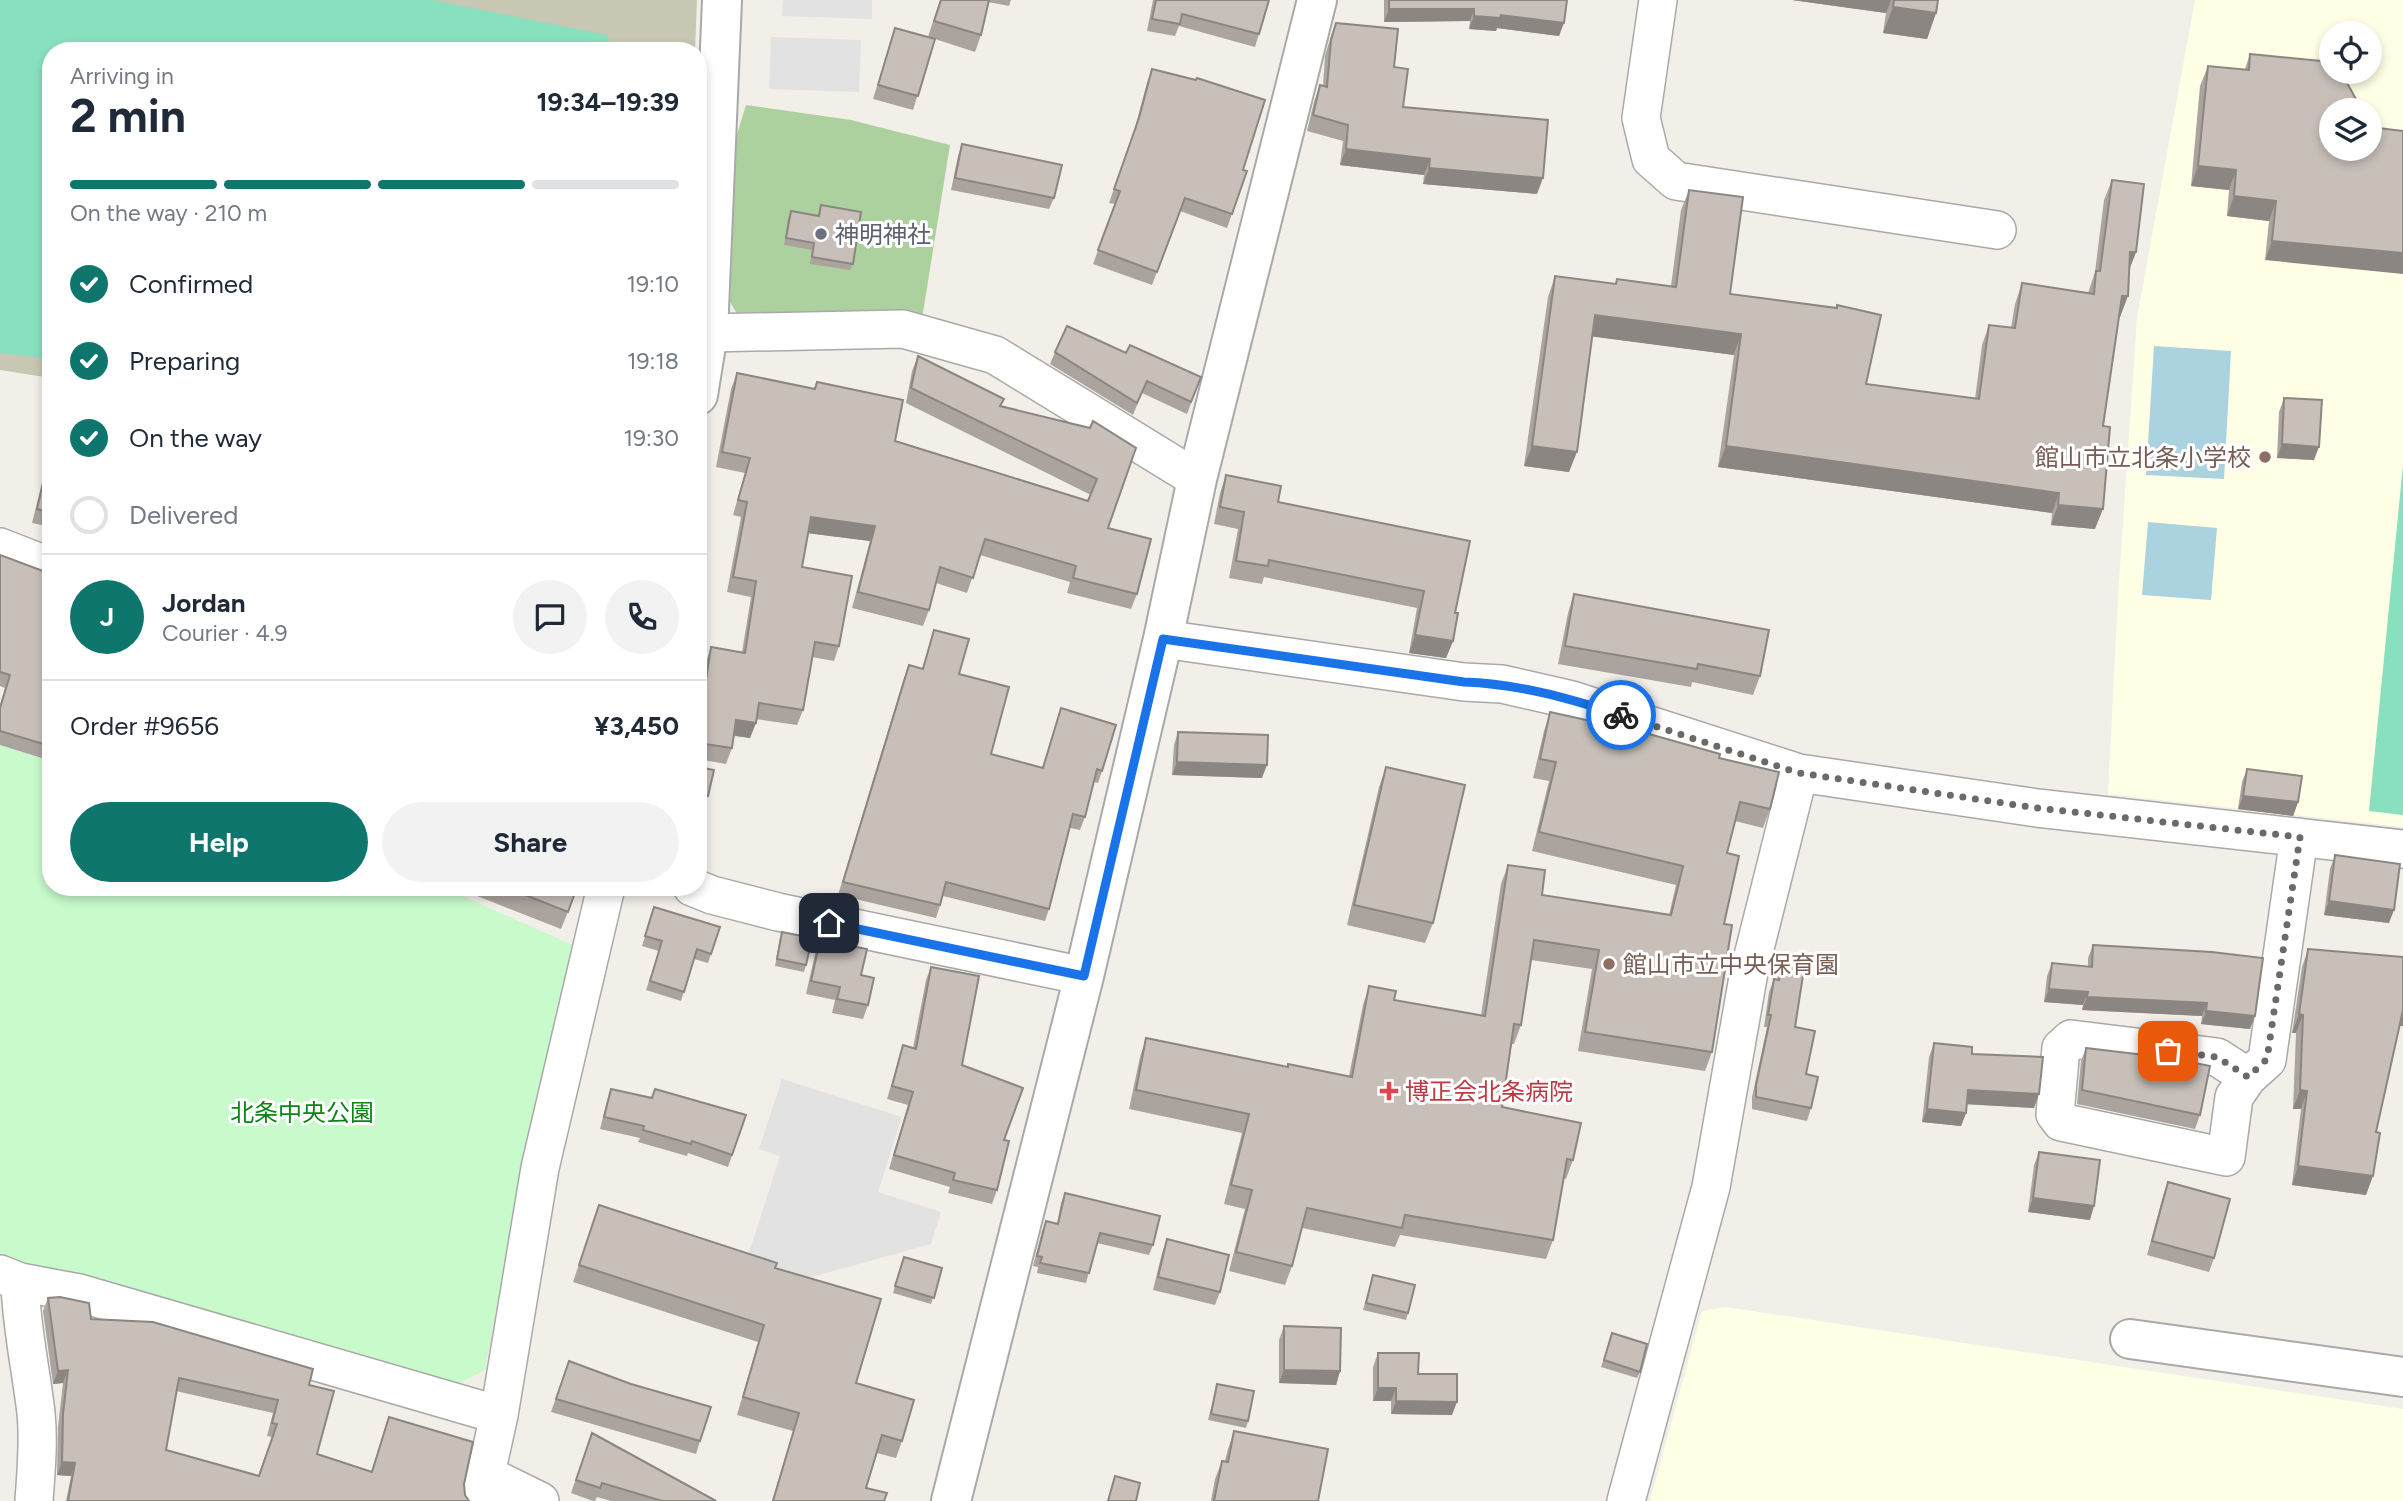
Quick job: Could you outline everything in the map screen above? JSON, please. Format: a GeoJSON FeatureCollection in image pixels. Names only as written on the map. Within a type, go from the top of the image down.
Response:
{"type":"FeatureCollection","features":[{"type":"Feature","properties":{"kind":"street"},"geometry":{"type":"LineString","coordinates":[[707,339],[722,0]]}},
{"type":"Feature","properties":{"kind":"street"},"geometry":{"type":"LineString","coordinates":[[951,1501],[1084,976],[1163,639],[1197,479],[1317,0]]}},
{"type":"Feature","properties":{"kind":"street"},"geometry":{"type":"LineString","coordinates":[[1658,0],[1641,118],[1651,159],[1676,181],[1997,230]]}},
{"type":"Feature","properties":{"kind":"street"},"geometry":{"type":"LineString","coordinates":[[708,333],[903,329],[995,355],[1197,479]]}},
{"type":"Feature","properties":{"kind":"street"},"geometry":{"type":"LineString","coordinates":[[0,547],[42,563]]}},
{"type":"Feature","properties":{"kind":"street"},"geometry":{"type":"LineString","coordinates":[[1163,639],[1464,682],[1502,684],[1572,700],[1799,773],[2037,808],[2403,849]]}},
{"type":"Feature","properties":{"kind":"street"},"geometry":{"type":"LineString","coordinates":[[1626,1501],[1711,1187],[1749,972],[1799,773]]}},
{"type":"Feature","properties":{"kind":"street"},"geometry":{"type":"LineString","coordinates":[[2248,1077],[2217,1057],[2071,1039],[2061,1048],[2055,1114],[2061,1122],[2226,1157],[2234,1097],[2248,1077],[2267,1059],[2300,837]]}},
{"type":"Feature","properties":{"kind":"street"},"geometry":{"type":"LineString","coordinates":[[707,893],[778,912],[1084,976]]}},
{"type":"Feature","properties":{"kind":"street"},"geometry":{"type":"LineString","coordinates":[[540,1501],[484,1488],[499,1415],[540,1168],[604,896]]}},
{"type":"Feature","properties":{"kind":"street"},"geometry":{"type":"LineString","coordinates":[[10,1278],[79,1293],[499,1415]]}},
{"type":"Feature","properties":{"kind":"street"},"geometry":{"type":"LineString","coordinates":[[10,1278],[21,1308],[36,1415],[34,1501]]}},
{"type":"Feature","properties":{"kind":"street"},"geometry":{"type":"LineString","coordinates":[[2130,1339],[2403,1377]]}},
{"type":"Feature","properties":{"kind":"shaded area"},"geometry":{"type":"Polygon","coordinates":[[[0,0],[697,0],[695,42],[42,42],[42,377],[0,370],[0,0]]]}},
{"type":"Feature","properties":{"kind":"shaded area"},"geometry":{"type":"Polygon","coordinates":[[[783,0],[872,0],[872,19],[782,16],[783,0]]]}},
{"type":"Feature","properties":{"kind":"shaded area","name":"館山市立北条小学校"},"geometry":{"type":"Polygon","coordinates":[[[2195,0],[2403,0],[2403,827],[2108,794],[2137,318],[2195,0]]]}},
{"type":"Feature","properties":{"kind":"shaded area"},"geometry":{"type":"Polygon","coordinates":[[[771,37],[861,40],[859,92],[769,89],[771,37]]]}},
{"type":"Feature","properties":{"kind":"shaded area"},"geometry":{"type":"Polygon","coordinates":[[[782,1079],[902,1117],[878,1192],[941,1212],[931,1244],[808,1278],[747,1259],[780,1156],[759,1149],[782,1079]]]}},
{"type":"Feature","properties":{"kind":"shaded area"},"geometry":{"type":"Polygon","coordinates":[[[1726,1307],[2403,1409],[2403,1501],[1650,1501],[1702,1311],[1726,1307]]]}},
{"type":"Feature","properties":{"kind":"green space"},"geometry":{"type":"Polygon","coordinates":[[[0,0],[433,0],[607,35],[609,42],[42,42],[42,358],[0,353],[0,0]]]}},
{"type":"Feature","properties":{"kind":"green space"},"geometry":{"type":"Polygon","coordinates":[[[746,105],[851,120],[950,145],[921,325],[740,319],[730,302],[736,138],[746,105]]]}},
{"type":"Feature","properties":{"kind":"green space"},"geometry":{"type":"Polygon","coordinates":[[[2403,465],[2403,815],[2369,811],[2403,465]]]}},
{"type":"Feature","properties":{"kind":"green space","name":"北条中央公園"},"geometry":{"type":"Polygon","coordinates":[[[0,715],[42,729],[42,896],[462,896],[575,946],[522,1164],[485,1370],[454,1386],[0,1263],[0,715]]]}},
{"type":"Feature","properties":{"kind":"water"},"geometry":{"type":"Polygon","coordinates":[[[2154,346],[2231,351],[2224,479],[2146,475],[2154,346]]]}},
{"type":"Feature","properties":{"kind":"water"},"geometry":{"type":"Polygon","coordinates":[[[2148,522],[2217,528],[2211,600],[2142,595],[2148,522]]]}},
{"type":"Feature","properties":{"kind":"building"},"geometry":{"type":"Polygon","coordinates":[[[941,0],[989,0],[981,35],[934,21],[941,0]]]}},
{"type":"Feature","properties":{"kind":"building"},"geometry":{"type":"Polygon","coordinates":[[[1156,0],[1269,0],[1259,34],[1182,14],[1180,24],[1152,19],[1156,0]]]}},
{"type":"Feature","properties":{"kind":"building"},"geometry":{"type":"Polygon","coordinates":[[[1389,0],[1567,0],[1564,23],[1501,15],[1500,18],[1474,16],[1474,9],[1389,9],[1389,0]]]}},
{"type":"Feature","properties":{"kind":"building"},"geometry":{"type":"Polygon","coordinates":[[[1894,0],[1938,0],[1936,13],[1893,7],[1894,0]]]}},
{"type":"Feature","properties":{"kind":"building"},"geometry":{"type":"Polygon","coordinates":[[[1336,23],[1398,29],[1394,67],[1408,69],[1403,107],[1548,120],[1543,178],[1429,168],[1430,159],[1346,149],[1348,125],[1313,115],[1320,85],[1327,87],[1331,40],[1336,23]]]}},
{"type":"Feature","properties":{"kind":"building"},"geometry":{"type":"Polygon","coordinates":[[[895,28],[935,39],[918,96],[878,85],[895,28]]]}},
{"type":"Feature","properties":{"kind":"building"},"geometry":{"type":"Polygon","coordinates":[[[2250,54],[2319,61],[2319,84],[2348,84],[2355,98],[2319,98],[2319,161],[2382,161],[2382,128],[2403,131],[2403,253],[2272,241],[2276,201],[2234,196],[2236,170],[2198,166],[2208,66],[2249,70],[2250,54]]]}},
{"type":"Feature","properties":{"kind":"building"},"geometry":{"type":"Polygon","coordinates":[[[1152,69],[1196,80],[1197,78],[1265,100],[1243,170],[1247,171],[1232,214],[1185,198],[1157,272],[1098,250],[1120,191],[1114,189],[1139,118],[1152,69]]]}},
{"type":"Feature","properties":{"kind":"building"},"geometry":{"type":"Polygon","coordinates":[[[962,144],[1062,165],[1054,198],[955,178],[962,144]]]}},
{"type":"Feature","properties":{"kind":"building"},"geometry":{"type":"Polygon","coordinates":[[[2112,180],[2144,184],[2136,252],[2130,252],[2128,296],[2122,296],[2103,426],[2110,427],[2103,509],[2058,505],[2059,493],[1726,446],[1741,334],[1595,315],[1577,452],[1532,446],[1555,276],[1616,284],[1617,279],[1676,287],[1689,190],[1743,197],[1730,294],[1837,308],[1837,305],[1881,315],[1866,384],[1979,399],[1989,325],[2015,328],[2022,283],[2094,294],[2096,271],[2100,271],[2112,180]]]}},
{"type":"Feature","properties":{"kind":"building","name":"神明神社"},"geometry":{"type":"Polygon","coordinates":[[[821,205],[861,212],[853,264],[812,257],[814,243],[786,238],[791,211],[819,216],[821,205]]]}},
{"type":"Feature","properties":{"kind":"building"},"geometry":{"type":"Polygon","coordinates":[[[1067,326],[1126,353],[1130,345],[1201,377],[1191,402],[1147,381],[1137,403],[1055,352],[1067,326]]]}},
{"type":"Feature","properties":{"kind":"building"},"geometry":{"type":"Polygon","coordinates":[[[918,356],[1004,399],[1000,406],[1090,428],[1093,421],[1136,448],[1108,528],[1151,539],[1137,594],[1073,578],[1076,566],[985,539],[973,578],[940,567],[929,610],[858,592],[875,526],[811,517],[802,567],[852,576],[839,646],[815,642],[803,710],[759,703],[756,723],[736,720],[732,748],[707,744],[707,673],[711,647],[745,653],[756,581],[733,577],[747,502],[738,500],[750,458],[722,452],[737,373],[815,389],[817,382],[903,400],[895,441],[1088,501],[1097,479],[911,388],[918,356]]]}},
{"type":"Feature","properties":{"kind":"building"},"geometry":{"type":"Polygon","coordinates":[[[2284,398],[2322,400],[2319,447],[2282,444],[2284,398]]]}},
{"type":"Feature","properties":{"kind":"building"},"geometry":{"type":"Polygon","coordinates":[[[1226,475],[1281,486],[1278,502],[1470,541],[1455,613],[1458,613],[1453,641],[1415,635],[1424,591],[1269,560],[1268,566],[1236,561],[1244,512],[1220,507],[1226,475]]]}},
{"type":"Feature","properties":{"kind":"building"},"geometry":{"type":"Polygon","coordinates":[[[42,487],[42,510],[37,509],[42,487]]]}},
{"type":"Feature","properties":{"kind":"building"},"geometry":{"type":"Polygon","coordinates":[[[0,555],[42,571],[42,744],[0,731],[0,708],[10,675],[0,672],[0,555]]]}},
{"type":"Feature","properties":{"kind":"building"},"geometry":{"type":"Polygon","coordinates":[[[1574,594],[1769,630],[1760,676],[1698,664],[1697,669],[1565,646],[1574,594]]]}},
{"type":"Feature","properties":{"kind":"building"},"geometry":{"type":"Polygon","coordinates":[[[934,630],[969,639],[959,674],[1009,687],[991,754],[1043,768],[1061,708],[1116,725],[1102,771],[1097,769],[1085,817],[1073,814],[1049,909],[946,882],[940,905],[843,882],[909,665],[923,669],[934,630]]]}},
{"type":"Feature","properties":{"kind":"building"},"geometry":{"type":"Polygon","coordinates":[[[1550,712],[1609,725],[1610,723],[1720,754],[1719,758],[1779,772],[1770,809],[1740,802],[1727,853],[1739,856],[1724,924],[1732,925],[1712,1052],[1585,1032],[1599,950],[1534,940],[1521,1025],[1514,1024],[1502,1107],[1581,1123],[1573,1160],[1567,1159],[1553,1240],[1405,1215],[1402,1228],[1307,1208],[1292,1266],[1236,1252],[1252,1190],[1231,1185],[1249,1114],[1136,1090],[1146,1038],[1352,1077],[1369,986],[1396,991],[1394,1000],[1485,1016],[1508,865],[1545,870],[1542,895],[1671,915],[1683,866],[1539,832],[1556,762],[1540,759],[1550,712]]]}},
{"type":"Feature","properties":{"kind":"building"},"geometry":{"type":"Polygon","coordinates":[[[1178,732],[1268,735],[1267,765],[1177,762],[1178,732]]]}},
{"type":"Feature","properties":{"kind":"building"},"geometry":{"type":"Polygon","coordinates":[[[1386,767],[1465,785],[1433,923],[1354,905],[1386,767]]]}},
{"type":"Feature","properties":{"kind":"building"},"geometry":{"type":"Polygon","coordinates":[[[707,769],[714,770],[707,796],[707,769]]]}},
{"type":"Feature","properties":{"kind":"building"},"geometry":{"type":"Polygon","coordinates":[[[2247,769],[2302,776],[2298,802],[2243,796],[2247,769]]]}},
{"type":"Feature","properties":{"kind":"building"},"geometry":{"type":"Polygon","coordinates":[[[2335,855],[2400,864],[2394,910],[2329,901],[2335,855]]]}},
{"type":"Feature","properties":{"kind":"building"},"geometry":{"type":"Polygon","coordinates":[[[528,896],[574,896],[568,912],[528,896]]]}},
{"type":"Feature","properties":{"kind":"building"},"geometry":{"type":"Polygon","coordinates":[[[654,907],[720,927],[711,954],[697,949],[684,992],[650,981],[662,941],[645,936],[654,907]]]}},
{"type":"Feature","properties":{"kind":"building"},"geometry":{"type":"Polygon","coordinates":[[[782,932],[812,938],[806,965],[777,959],[782,932]]]}},
{"type":"Feature","properties":{"kind":"building"},"geometry":{"type":"Polygon","coordinates":[[[820,940],[867,949],[861,975],[874,978],[868,1005],[837,999],[840,987],[811,981],[820,940]]]}},
{"type":"Feature","properties":{"kind":"building"},"geometry":{"type":"Polygon","coordinates":[[[2093,945],[2263,958],[2255,1016],[2206,1011],[2207,1003],[2087,997],[2088,992],[2049,989],[2052,963],[2092,967],[2093,945]]]}},
{"type":"Feature","properties":{"kind":"building"},"geometry":{"type":"Polygon","coordinates":[[[2308,949],[2403,957],[2403,1010],[2376,1132],[2380,1133],[2373,1176],[2298,1166],[2307,1091],[2300,1090],[2303,1015],[2299,1014],[2308,949]]]}},
{"type":"Feature","properties":{"kind":"building"},"geometry":{"type":"Polygon","coordinates":[[[1785,952],[1806,956],[1795,1027],[1815,1031],[1806,1074],[1818,1077],[1811,1108],[1756,1097],[1756,1085],[1771,1015],[1768,1015],[1774,979],[1779,980],[1785,952]]]}},
{"type":"Feature","properties":{"kind":"building"},"geometry":{"type":"Polygon","coordinates":[[[931,967],[979,976],[962,1065],[1023,1088],[1004,1140],[1009,1141],[997,1190],[953,1180],[955,1173],[894,1155],[913,1092],[892,1086],[903,1045],[916,1049],[931,967]]]}},
{"type":"Feature","properties":{"kind":"building"},"geometry":{"type":"Polygon","coordinates":[[[1934,1043],[1972,1047],[1972,1054],[2043,1057],[2039,1094],[1968,1090],[1966,1113],[1927,1109],[1934,1043]]]}},
{"type":"Feature","properties":{"kind":"building"},"geometry":{"type":"Polygon","coordinates":[[[2086,1048],[2170,1058],[2210,1066],[2200,1115],[2082,1090],[2086,1048]]]}},
{"type":"Feature","properties":{"kind":"building"},"geometry":{"type":"Polygon","coordinates":[[[611,1089],[652,1098],[655,1089],[746,1115],[732,1155],[692,1141],[691,1144],[643,1130],[644,1126],[604,1117],[611,1089]]]}},
{"type":"Feature","properties":{"kind":"building"},"geometry":{"type":"Polygon","coordinates":[[[2039,1152],[2100,1160],[2094,1206],[2033,1198],[2039,1152]]]}},
{"type":"Feature","properties":{"kind":"building"},"geometry":{"type":"Polygon","coordinates":[[[2168,1182],[2230,1199],[2214,1258],[2152,1241],[2168,1182]]]}},
{"type":"Feature","properties":{"kind":"building"},"geometry":{"type":"Polygon","coordinates":[[[1065,1193],[1160,1216],[1153,1245],[1100,1233],[1089,1273],[1040,1263],[1042,1257],[1037,1256],[1046,1221],[1058,1224],[1065,1193]]]}},
{"type":"Feature","properties":{"kind":"building"},"geometry":{"type":"Polygon","coordinates":[[[599,1205],[777,1263],[775,1268],[881,1299],[856,1383],[914,1400],[902,1441],[882,1435],[866,1488],[887,1493],[884,1501],[773,1501],[799,1413],[743,1397],[764,1325],[579,1265],[599,1205]]]}},
{"type":"Feature","properties":{"kind":"building"},"geometry":{"type":"Polygon","coordinates":[[[1167,1239],[1229,1255],[1220,1292],[1158,1277],[1167,1239]]]}},
{"type":"Feature","properties":{"kind":"building"},"geometry":{"type":"Polygon","coordinates":[[[904,1257],[942,1268],[934,1298],[895,1286],[904,1257]]]}},
{"type":"Feature","properties":{"kind":"building"},"geometry":{"type":"Polygon","coordinates":[[[1373,1275],[1415,1285],[1408,1313],[1366,1303],[1373,1275]]]}},
{"type":"Feature","properties":{"kind":"building"},"geometry":{"type":"Polygon","coordinates":[[[60,1297],[89,1303],[91,1319],[153,1322],[313,1369],[309,1385],[334,1391],[317,1454],[372,1472],[389,1417],[473,1442],[464,1484],[465,1495],[469,1501],[68,1501],[75,1463],[62,1462],[63,1414],[68,1370],[58,1371],[48,1298],[60,1297]],[[179,1378],[166,1450],[259,1476],[277,1424],[272,1423],[278,1400],[179,1378]]]}},
{"type":"Feature","properties":{"kind":"building"},"geometry":{"type":"Polygon","coordinates":[[[1284,1326],[1341,1328],[1340,1371],[1284,1370],[1284,1326]]]}},
{"type":"Feature","properties":{"kind":"building"},"geometry":{"type":"Polygon","coordinates":[[[1612,1333],[1647,1344],[1640,1372],[1604,1360],[1612,1333]]]}},
{"type":"Feature","properties":{"kind":"building"},"geometry":{"type":"Polygon","coordinates":[[[1378,1353],[1419,1353],[1418,1374],[1457,1374],[1457,1402],[1396,1401],[1396,1388],[1378,1388],[1378,1353]]]}},
{"type":"Feature","properties":{"kind":"building"},"geometry":{"type":"Polygon","coordinates":[[[569,1361],[631,1384],[711,1407],[700,1441],[556,1399],[569,1361]]]}},
{"type":"Feature","properties":{"kind":"building"},"geometry":{"type":"Polygon","coordinates":[[[1217,1384],[1254,1391],[1248,1421],[1211,1414],[1217,1384]]]}},
{"type":"Feature","properties":{"kind":"building"},"geometry":{"type":"Polygon","coordinates":[[[1234,1431],[1328,1449],[1318,1501],[1214,1501],[1222,1461],[1228,1462],[1234,1431]]]}},
{"type":"Feature","properties":{"kind":"building"},"geometry":{"type":"Polygon","coordinates":[[[592,1433],[716,1501],[662,1501],[602,1483],[600,1488],[576,1480],[592,1433]]]}},
{"type":"Feature","properties":{"kind":"building"},"geometry":{"type":"Polygon","coordinates":[[[1115,1476],[1140,1483],[1136,1501],[1108,1501],[1115,1476]]]}},
{"type":"Feature","properties":{"kind":"way so far"},"geometry":{"type":"LineString","coordinates":[[1621,715],[1799,773],[2037,808],[2300,837],[2267,1059],[2248,1077],[2217,1057],[2168,1051]]}},
{"type":"Feature","properties":{"kind":"place","name":"神明神社"},"geometry":{"type":"Point","coordinates":[821,234]}},
{"type":"Feature","properties":{"kind":"place","name":"館山市立北条小学校"},"geometry":{"type":"Point","coordinates":[2265,457]}},
{"type":"Feature","properties":{"kind":"place","name":"館山市立中央保育園"},"geometry":{"type":"Point","coordinates":[1609,964]}},
{"type":"Feature","properties":{"kind":"place","name":"博正会北条病院"},"geometry":{"type":"Point","coordinates":[1389,1091]}},
{"type":"Feature","properties":{"kind":"route"},"geometry":{"type":"LineString","coordinates":[[829,923],[1084,976],[1163,639],[1464,682],[1502,684],[1572,700],[1621,715]]}}]}
